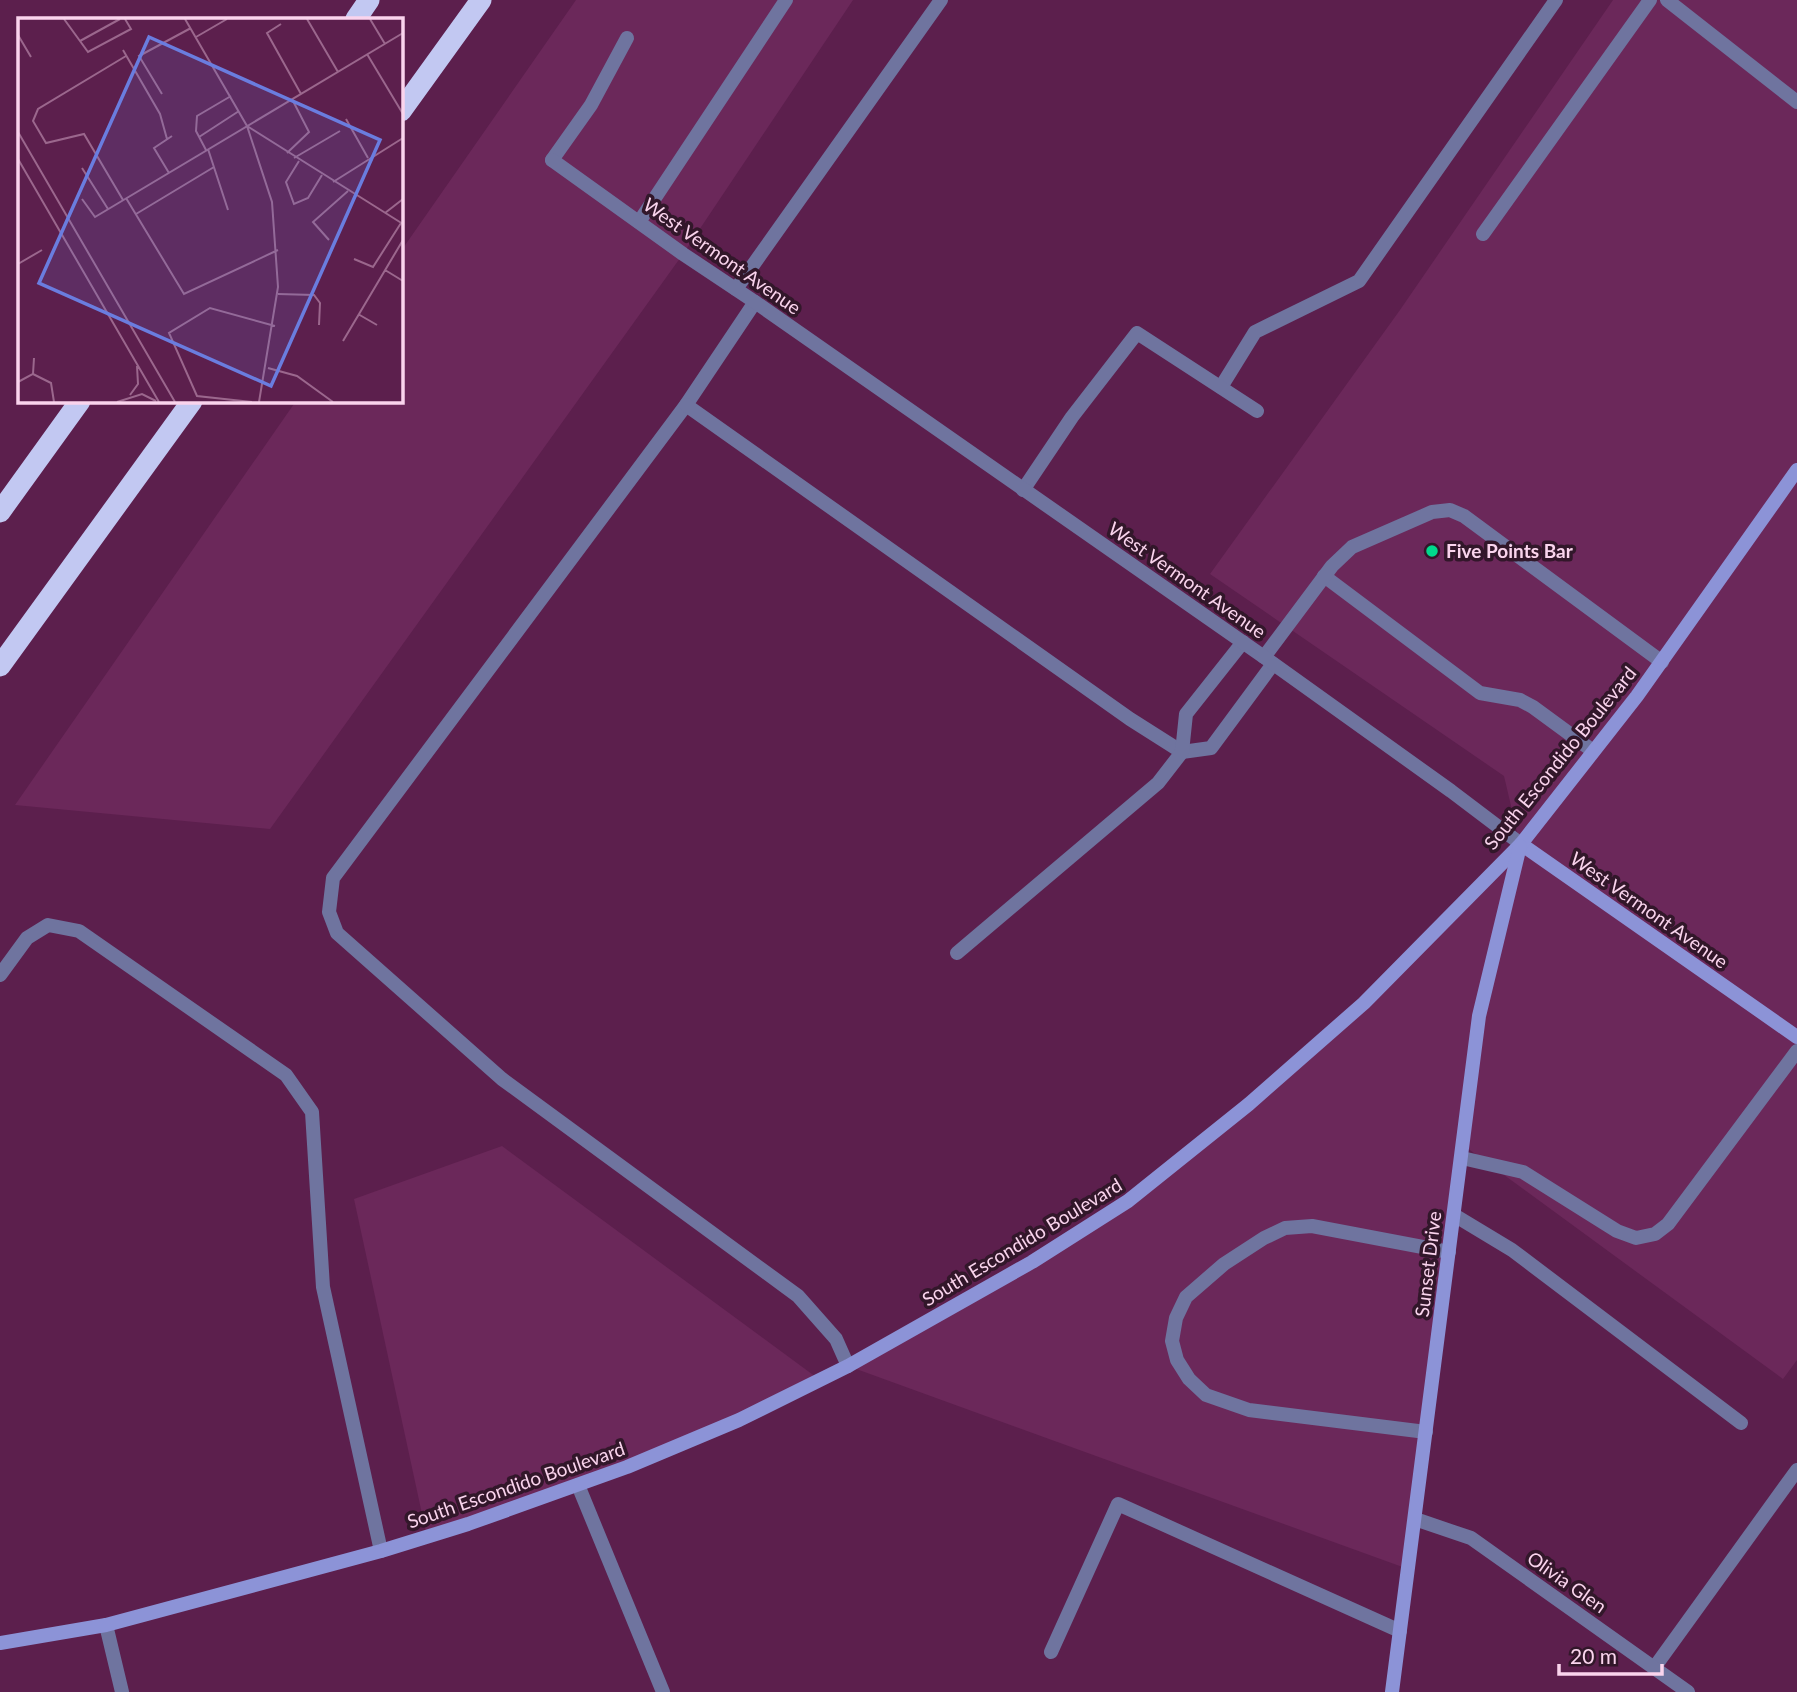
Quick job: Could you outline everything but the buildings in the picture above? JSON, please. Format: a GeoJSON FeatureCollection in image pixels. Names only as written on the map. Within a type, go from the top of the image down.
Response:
{"type":"FeatureCollection","features":[{"type":"Feature","properties":{"kind":"highway"},"geometry":{"type":"LineString","coordinates":[[357,18],[369,0]]}},
{"type":"Feature","properties":{"kind":"highway"},"geometry":{"type":"LineString","coordinates":[[402,110],[481,0]]}},
{"type":"Feature","properties":{"kind":"highway"},"geometry":{"type":"LineString","coordinates":[[0,512],[79,402]]}},
{"type":"Feature","properties":{"kind":"highway"},"geometry":{"type":"LineString","coordinates":[[0,666],[191,402]]}},
{"type":"Feature","properties":{"kind":"main road","name":"South Escondido Boulevard"},"geometry":{"type":"LineString","coordinates":[[0,1643],[106,1625],[381,1551],[468,1524],[627,1467],[739,1420],[848,1366],[1032,1262],[1128,1201],[1249,1104],[1364,1003],[1521,844],[1662,662],[1797,470]]}},
{"type":"Feature","properties":{"kind":"main road","name":"West Vermont Avenue"},"geometry":{"type":"LineString","coordinates":[[1521,844],[1797,1037]]}},
{"type":"Feature","properties":{"kind":"main road","name":"Sunset Drive"},"geometry":{"type":"LineString","coordinates":[[1392,1692],[1479,1016],[1521,844]]}},
{"type":"Feature","properties":{"kind":"street"},"geometry":{"type":"LineString","coordinates":[[639,222],[786,0]]}},
{"type":"Feature","properties":{"kind":"street"},"geometry":{"type":"LineString","coordinates":[[736,289],[941,0]]}},
{"type":"Feature","properties":{"kind":"street"},"geometry":{"type":"LineString","coordinates":[[1221,387],[1255,332],[1359,281],[1556,0]]}},
{"type":"Feature","properties":{"kind":"street"},"geometry":{"type":"LineString","coordinates":[[1483,234],[1650,0]]}},
{"type":"Feature","properties":{"kind":"street"},"geometry":{"type":"LineString","coordinates":[[1667,0],[1797,102]]}},
{"type":"Feature","properties":{"kind":"street","name":"West Vermont Avenue"},"geometry":{"type":"LineString","coordinates":[[627,38],[591,104],[552,160],[1269,661],[1521,844]]}},
{"type":"Feature","properties":{"kind":"street"},"geometry":{"type":"LineString","coordinates":[[755,302],[686,405],[333,878],[329,912],[337,933],[502,1079],[798,1296],[836,1339],[848,1366]]}},
{"type":"Feature","properties":{"kind":"street"},"geometry":{"type":"LineString","coordinates":[[1023,490],[1072,417],[1136,332],[1257,411]]}},
{"type":"Feature","properties":{"kind":"street"},"geometry":{"type":"LineString","coordinates":[[686,405],[1129,719],[1182,752],[1211,748],[1332,566],[1352,547],[1432,512],[1450,510],[1464,516],[1662,662]]}},
{"type":"Feature","properties":{"kind":"street"},"geometry":{"type":"LineString","coordinates":[[1324,576],[1480,693],[1520,700],[1594,751]]}},
{"type":"Feature","properties":{"kind":"street"},"geometry":{"type":"LineString","coordinates":[[957,953],[1158,783],[1182,752],[1186,714],[1242,642]]}},
{"type":"Feature","properties":{"kind":"street"},"geometry":{"type":"LineString","coordinates":[[0,975],[27,938],[48,925],[79,931],[286,1076],[312,1112],[323,1287],[381,1551]]}},
{"type":"Feature","properties":{"kind":"street"},"geometry":{"type":"LineString","coordinates":[[1462,1158],[1524,1172],[1617,1231],[1636,1238],[1655,1234],[1668,1224],[1797,1051]]}},
{"type":"Feature","properties":{"kind":"street"},"geometry":{"type":"LineString","coordinates":[[1454,1215],[1512,1250],[1741,1423]]}},
{"type":"Feature","properties":{"kind":"street"},"geometry":{"type":"LineString","coordinates":[[1426,1432],[1248,1410],[1206,1395],[1189,1379],[1177,1360],[1172,1341],[1176,1318],[1186,1297],[1224,1264],[1285,1228],[1312,1226],[1449,1252]]}},
{"type":"Feature","properties":{"kind":"street"},"geometry":{"type":"LineString","coordinates":[[1654,1668],[1797,1470]]}},
{"type":"Feature","properties":{"kind":"street"},"geometry":{"type":"LineString","coordinates":[[578,1485],[663,1692]]}},
{"type":"Feature","properties":{"kind":"street"},"geometry":{"type":"LineString","coordinates":[[1051,1652],[1118,1504],[1400,1630]]}},
{"type":"Feature","properties":{"kind":"street","name":"Olivia Glen"},"geometry":{"type":"LineString","coordinates":[[1415,1519],[1471,1538],[1689,1692]]}},
{"type":"Feature","properties":{"kind":"street"},"geometry":{"type":"LineString","coordinates":[[106,1625],[122,1692]]}},
{"type":"Feature","properties":{"kind":"shaded area"},"geometry":{"type":"Polygon","coordinates":[[[576,0],[853,0],[683,254],[270,829],[15,805],[295,402],[402,402],[402,250],[576,0]]]}},
{"type":"Feature","properties":{"kind":"shaded area"},"geometry":{"type":"Polygon","coordinates":[[[1613,0],[1797,0],[1797,1360],[1783,1379],[1463,1145],[1408,1569],[848,1366],[1128,1201],[1249,1104],[1520,844],[1504,776],[1210,574],[1400,310],[1613,0]]]}},
{"type":"Feature","properties":{"kind":"shaded area"},"geometry":{"type":"Polygon","coordinates":[[[502,1146],[820,1380],[739,1420],[427,1537],[354,1199],[502,1146]]]}},
{"type":"Feature","properties":{"kind":"place","name":"Five Points Bar"},"geometry":{"type":"Point","coordinates":[1432,551]}}]}
